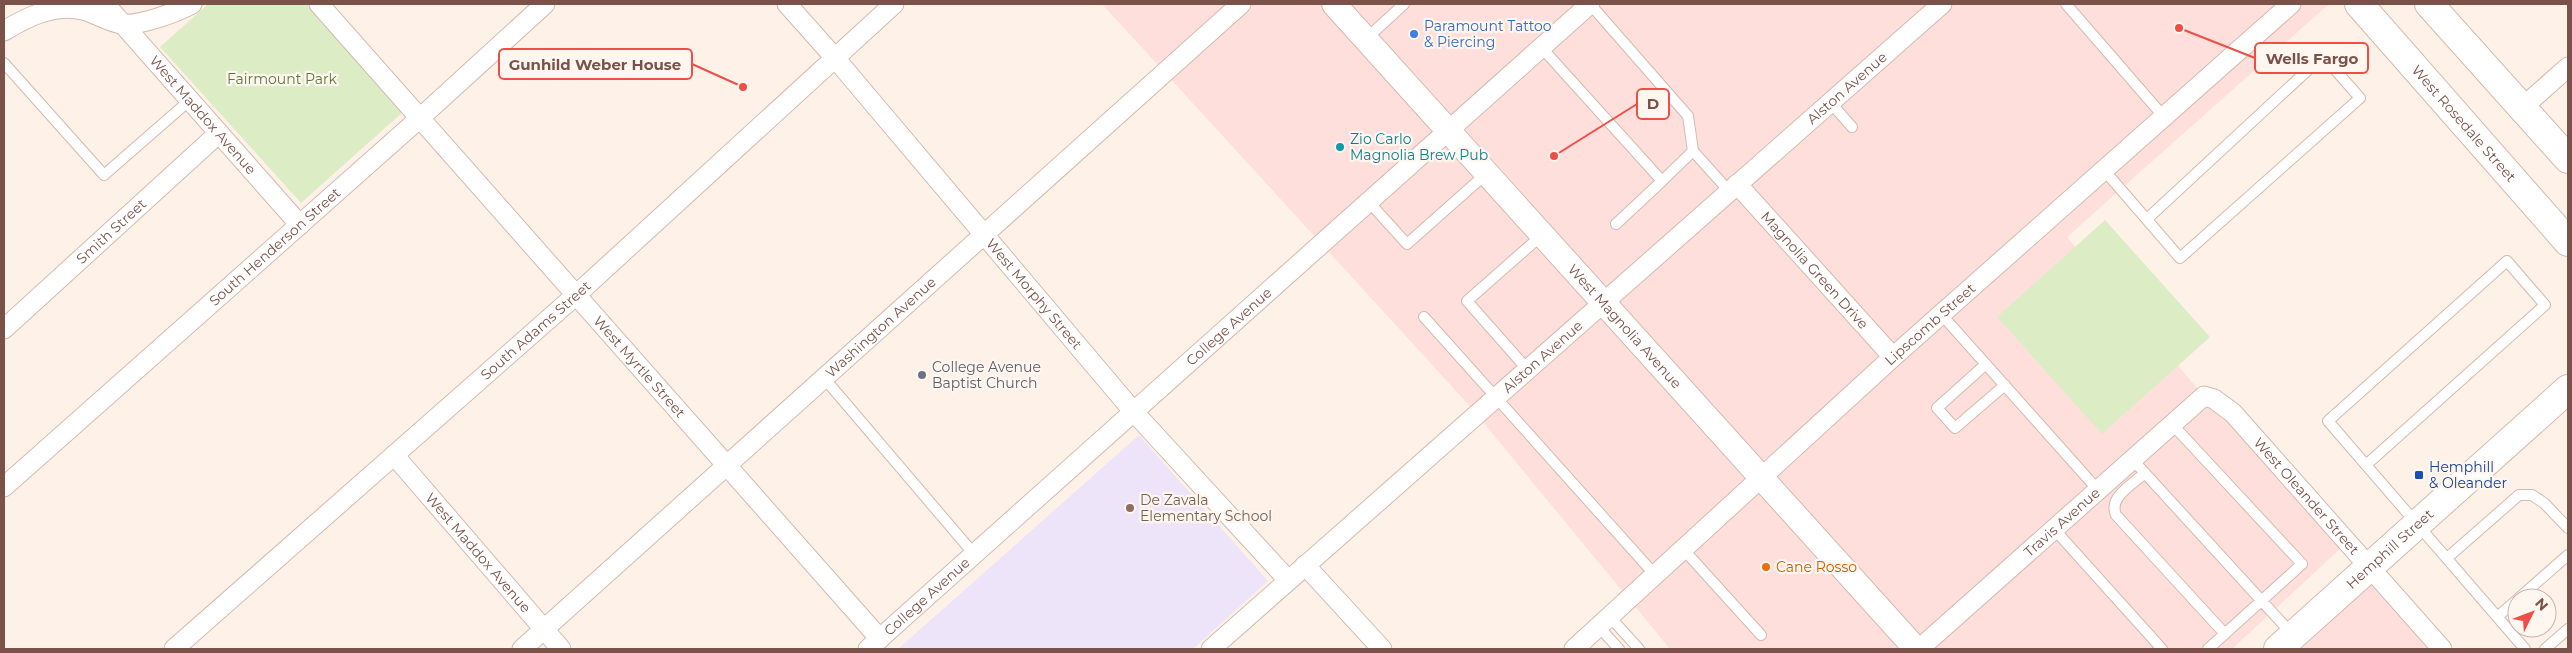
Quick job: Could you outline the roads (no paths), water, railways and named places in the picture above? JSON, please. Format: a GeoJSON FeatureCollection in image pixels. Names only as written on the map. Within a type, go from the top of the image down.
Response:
{"type":"FeatureCollection","features":[{"type":"Feature","properties":{"kind":"main road","name":"West Rosedale Street"},"geometry":{"type":"LineString","coordinates":[[2359,4],[2568,242]]}},
{"type":"Feature","properties":{"kind":"main road"},"geometry":{"type":"LineString","coordinates":[[2428,4],[2568,159]]}},
{"type":"Feature","properties":{"kind":"main road","name":"Hemphill Street"},"geometry":{"type":"LineString","coordinates":[[2286,642],[2568,389]]}},
{"type":"Feature","properties":{"kind":"street","name":"West Maddox Avenue"},"geometry":{"type":"LineString","coordinates":[[105,4],[300,225]]}},
{"type":"Feature","properties":{"kind":"street"},"geometry":{"type":"LineString","coordinates":[[4,31],[23,20],[50,10],[82,10],[123,24],[158,18],[192,4]]}},
{"type":"Feature","properties":{"kind":"street","name":"West Myrtle Street"},"geometry":{"type":"LineString","coordinates":[[319,4],[727,466],[874,644]]}},
{"type":"Feature","properties":{"kind":"street","name":"South Henderson Street"},"geometry":{"type":"LineString","coordinates":[[4,487],[420,118],[545,4]]}},
{"type":"Feature","properties":{"kind":"street","name":"West Morphy Street"},"geometry":{"type":"LineString","coordinates":[[787,4],[835,58],[1133,411],[1288,580]]}},
{"type":"Feature","properties":{"kind":"street","name":"South Adams Street"},"geometry":{"type":"LineString","coordinates":[[174,649],[576,295],[894,4]]}},
{"type":"Feature","properties":{"kind":"street","name":"Washington Avenue"},"geometry":{"type":"LineString","coordinates":[[522,649],[1241,4]]}},
{"type":"Feature","properties":{"kind":"street","name":"West Magnolia Avenue"},"geometry":{"type":"LineString","coordinates":[[1334,4],[1762,479],[1918,649]]}},
{"type":"Feature","properties":{"kind":"street","name":"College Avenue"},"geometry":{"type":"LineString","coordinates":[[874,644],[1590,4]]}},
{"type":"Feature","properties":{"kind":"street","name":"Alston Avenue"},"geometry":{"type":"LineString","coordinates":[[1212,649],[1527,368],[1942,4]]}},
{"type":"Feature","properties":{"kind":"street","name":"Lipscomb Street"},"geometry":{"type":"LineString","coordinates":[[1574,649],[1762,479],[1893,357],[2291,4]]}},
{"type":"Feature","properties":{"kind":"street"},"geometry":{"type":"LineString","coordinates":[[2523,107],[2568,67]]}},
{"type":"Feature","properties":{"kind":"street","name":"Smith Street"},"geometry":{"type":"LineString","coordinates":[[4,329],[220,133]]}},
{"type":"Feature","properties":{"kind":"street","name":"Magnolia Green Drive"},"geometry":{"type":"LineString","coordinates":[[1733,188],[1893,357]]}},
{"type":"Feature","properties":{"kind":"street","name":"Travis Avenue"},"geometry":{"type":"LineString","coordinates":[[1918,649],[2098,490],[2139,466],[2172,424],[2204,396]]}},
{"type":"Feature","properties":{"kind":"street","name":"West Oleander Street"},"geometry":{"type":"LineString","coordinates":[[2204,396],[2214,399],[2232,413],[2442,649]]}},
{"type":"Feature","properties":{"kind":"street","name":"West Maddox Avenue"},"geometry":{"type":"LineString","coordinates":[[394,455],[561,649]]}},
{"type":"Feature","properties":{"kind":"street"},"geometry":{"type":"LineString","coordinates":[[1305,565],[1382,649]]}},
{"type":"Feature","properties":{"kind":"lane"},"geometry":{"type":"LineString","coordinates":[[1366,39],[1404,4]]}},
{"type":"Feature","properties":{"kind":"lane"},"geometry":{"type":"LineString","coordinates":[[1590,4],[1688,116],[1694,151],[1733,188]]}},
{"type":"Feature","properties":{"kind":"lane"},"geometry":{"type":"LineString","coordinates":[[2066,4],[2164,117]]}},
{"type":"Feature","properties":{"kind":"lane"},"geometry":{"type":"LineString","coordinates":[[1541,47],[1662,181]]}},
{"type":"Feature","properties":{"kind":"lane"},"geometry":{"type":"LineString","coordinates":[[2104,170],[2180,258],[2360,98],[2323,56],[2147,219]]}},
{"type":"Feature","properties":{"kind":"lane"},"geometry":{"type":"LineString","coordinates":[[4,63],[104,175],[190,100]]}},
{"type":"Feature","properties":{"kind":"lane"},"geometry":{"type":"LineString","coordinates":[[1830,102],[1852,127]]}},
{"type":"Feature","properties":{"kind":"lane"},"geometry":{"type":"LineString","coordinates":[[1616,224],[1694,151]]}},
{"type":"Feature","properties":{"kind":"lane"},"geometry":{"type":"LineString","coordinates":[[1368,201],[1407,244],[1487,173]]}},
{"type":"Feature","properties":{"kind":"lane"},"geometry":{"type":"LineString","coordinates":[[1527,368],[1468,301],[1542,235]]}},
{"type":"Feature","properties":{"kind":"lane"},"geometry":{"type":"LineString","coordinates":[[2366,465],[2545,305],[2507,262],[2328,421],[2416,524],[2525,649]]}},
{"type":"Feature","properties":{"kind":"lane"},"geometry":{"type":"LineString","coordinates":[[1941,314],[2098,490]]}},
{"type":"Feature","properties":{"kind":"lane"},"geometry":{"type":"LineString","coordinates":[[1424,317],[1656,576]]}},
{"type":"Feature","properties":{"kind":"lane"},"geometry":{"type":"LineString","coordinates":[[1986,364],[1937,408],[1943,415],[1955,428],[2005,385]]}},
{"type":"Feature","properties":{"kind":"lane"},"geometry":{"type":"LineString","coordinates":[[824,378],[974,554]]}},
{"type":"Feature","properties":{"kind":"lane"},"geometry":{"type":"LineString","coordinates":[[2172,424],[2302,564],[2208,649]]}},
{"type":"Feature","properties":{"kind":"lane"},"geometry":{"type":"LineString","coordinates":[[2225,634],[2116,515],[2113,509],[2115,500],[2139,466],[2262,601],[2286,642]]}},
{"type":"Feature","properties":{"kind":"lane"},"geometry":{"type":"LineString","coordinates":[[2447,558],[2519,495],[2532,495],[2544,503],[2568,528]]}},
{"type":"Feature","properties":{"kind":"lane"},"geometry":{"type":"LineString","coordinates":[[2054,530],[2162,649]]}},
{"type":"Feature","properties":{"kind":"lane"},"geometry":{"type":"LineString","coordinates":[[1684,550],[1761,635]]}},
{"type":"Feature","properties":{"kind":"lane"},"geometry":{"type":"LineString","coordinates":[[2530,588],[2568,555]]}},
{"type":"Feature","properties":{"kind":"lane"},"geometry":{"type":"LineString","coordinates":[[2497,617],[2507,608]]}},
{"type":"Feature","properties":{"kind":"lane"},"geometry":{"type":"LineString","coordinates":[[1604,622],[1619,649]]}},
{"type":"Feature","properties":{"kind":"lane"},"geometry":{"type":"LineString","coordinates":[[1604,622],[1639,649]]}},
{"type":"Feature","properties":{"kind":"lane"},"geometry":{"type":"LineString","coordinates":[[2545,649],[2568,629]]}},
{"type":"Feature","properties":{"kind":"place","name":"Wells Fargo"},"geometry":{"type":"Point","coordinates":[2179,28]}},
{"type":"Feature","properties":{"kind":"place","name":"Paramount Tattoo & Piercing"},"geometry":{"type":"Point","coordinates":[1414,34]}},
{"type":"Feature","properties":{"kind":"place","name":"Gunhild Weber House"},"geometry":{"type":"Point","coordinates":[743,87]}},
{"type":"Feature","properties":{"kind":"place","name":"Zio Carlo Magnolia Brew Pub"},"geometry":{"type":"Point","coordinates":[1340,147]}},
{"type":"Feature","properties":{"kind":"place","name":"D"},"geometry":{"type":"Point","coordinates":[1554,156]}},
{"type":"Feature","properties":{"kind":"place","name":"College Avenue Baptist Church"},"geometry":{"type":"Point","coordinates":[922,375]}},
{"type":"Feature","properties":{"kind":"place","name":"Hemphill & Oleander"},"geometry":{"type":"Point","coordinates":[2419,475]}},
{"type":"Feature","properties":{"kind":"place","name":"De Zavala Elementary School"},"geometry":{"type":"Point","coordinates":[1130,508]}},
{"type":"Feature","properties":{"kind":"place","name":"Cane Rosso"},"geometry":{"type":"Point","coordinates":[1766,567]}},
{"type":"Feature","properties":{"kind":"park label","name":"Fairmount Park"},"geometry":{"type":"Point","coordinates":[282,79]}}]}
